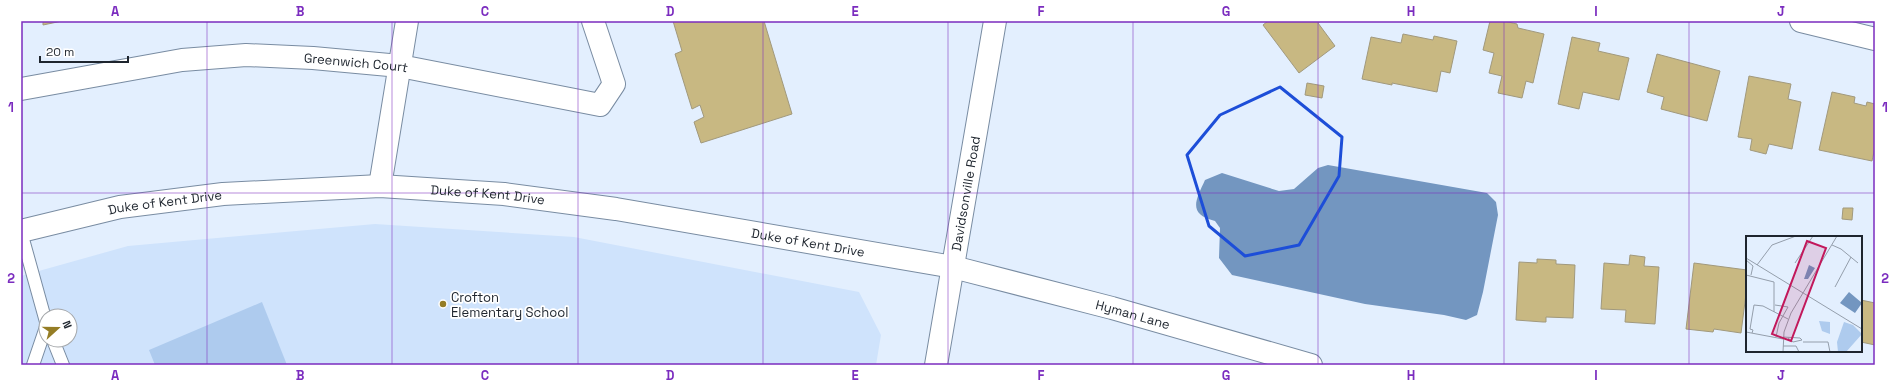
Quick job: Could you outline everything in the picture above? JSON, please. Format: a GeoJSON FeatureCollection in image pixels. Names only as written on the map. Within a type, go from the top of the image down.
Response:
{"type":"FeatureCollection","features":[{"type":"Feature","properties":{"kind":"street"},"geometry":{"type":"LineString","coordinates":[[380,186],[407,21]]}},
{"type":"Feature","properties":{"kind":"street","name":"Greenwich Court"},"geometry":{"type":"LineString","coordinates":[[21,89],[182,60],[246,55],[314,58],[400,66],[600,104],[614,84],[593,21]]}},
{"type":"Feature","properties":{"kind":"street","name":"Davidsonville Road"},"geometry":{"type":"LineString","coordinates":[[936,365],[994,21]]}},
{"type":"Feature","properties":{"kind":"street"},"geometry":{"type":"LineString","coordinates":[[1801,21],[1875,38]]}},
{"type":"Feature","properties":{"kind":"street","name":"Duke of Kent Drive"},"geometry":{"type":"LineString","coordinates":[[21,232],[120,207],[223,194],[313,188],[380,186],[504,194],[609,208],[953,267]]}},
{"type":"Feature","properties":{"kind":"street","name":"Hyman Lane"},"geometry":{"type":"LineString","coordinates":[[953,267],[1112,308],[1311,365]]}},
{"type":"Feature","properties":{"kind":"lane"},"geometry":{"type":"LineString","coordinates":[[21,232],[42,308]]}},
{"type":"Feature","properties":{"kind":"lane"},"geometry":{"type":"LineString","coordinates":[[33,365],[39,348]]}},
{"type":"Feature","properties":{"kind":"lane"},"geometry":{"type":"LineString","coordinates":[[56,348],[63,365]]}},
{"type":"Feature","properties":{"kind":"highlighted area"},"geometry":{"type":"Polygon","coordinates":[[[1280,87],[1342,137],[1339,176],[1299,245],[1245,256],[1209,226],[1187,155],[1220,115],[1280,87]]]}},
{"type":"Feature","properties":{"kind":"shaded area"},"geometry":{"type":"Polygon","coordinates":[[[1328,165],[1487,193],[1496,202],[1498,215],[1477,315],[1466,320],[1444,315],[1365,304],[1232,275],[1219,258],[1220,228],[1215,221],[1206,218],[1197,210],[1197,200],[1205,180],[1222,173],[1279,191],[1294,189],[1318,168],[1328,165]]]}},
{"type":"Feature","properties":{"kind":"shaded area","name":"Crofton Elementary School"},"geometry":{"type":"Polygon","coordinates":[[[375,224],[574,237],[859,292],[881,335],[876,365],[21,365],[21,276],[128,246],[375,224]]]}},
{"type":"Feature","properties":{"kind":"shaded area"},"geometry":{"type":"Polygon","coordinates":[[[262,302],[287,365],[155,365],[149,350],[262,302]]]}},
{"type":"Feature","properties":{"kind":"building"},"geometry":{"type":"Polygon","coordinates":[[[43,21],[62,21],[43,25],[43,21]]]}},
{"type":"Feature","properties":{"kind":"building"},"geometry":{"type":"Polygon","coordinates":[[[673,21],[764,21],[792,114],[701,143],[694,122],[704,117],[700,105],[692,109],[675,54],[682,51],[673,21]]]}},
{"type":"Feature","properties":{"kind":"building"},"geometry":{"type":"Polygon","coordinates":[[[1268,21],[1321,21],[1318,23],[1335,46],[1299,73],[1263,25],[1268,21]]]}},
{"type":"Feature","properties":{"kind":"building"},"geometry":{"type":"Polygon","coordinates":[[[1490,21],[1504,21],[1517,24],[1518,28],[1544,34],[1533,83],[1526,81],[1522,98],[1498,93],[1502,76],[1489,73],[1494,53],[1483,50],[1490,21]]]}},
{"type":"Feature","properties":{"kind":"building"},"geometry":{"type":"Polygon","coordinates":[[[1403,34],[1433,40],[1434,36],[1457,41],[1450,73],[1441,71],[1437,92],[1362,79],[1371,37],[1401,43],[1403,34]]]}},
{"type":"Feature","properties":{"kind":"building"},"geometry":{"type":"Polygon","coordinates":[[[1572,37],[1600,43],[1598,51],[1629,58],[1619,100],[1583,92],[1579,109],[1558,104],[1572,37]]]}},
{"type":"Feature","properties":{"kind":"building"},"geometry":{"type":"Polygon","coordinates":[[[1657,54],[1720,71],[1707,121],[1661,109],[1664,97],[1647,92],[1657,54]]]}},
{"type":"Feature","properties":{"kind":"building"},"geometry":{"type":"Polygon","coordinates":[[[1749,76],[1791,84],[1788,99],[1801,102],[1792,149],[1769,144],[1766,154],[1750,150],[1752,139],[1738,137],[1749,76]]]}},
{"type":"Feature","properties":{"kind":"building"},"geometry":{"type":"Polygon","coordinates":[[[1307,83],[1324,86],[1322,98],[1305,95],[1307,83]]]}},
{"type":"Feature","properties":{"kind":"building"},"geometry":{"type":"Polygon","coordinates":[[[1832,92],[1855,97],[1854,103],[1866,106],[1867,102],[1875,104],[1875,147],[1872,161],[1819,150],[1832,92]]]}},
{"type":"Feature","properties":{"kind":"building"},"geometry":{"type":"Polygon","coordinates":[[[1843,208],[1853,208],[1852,220],[1842,219],[1843,208]]]}},
{"type":"Feature","properties":{"kind":"building"},"geometry":{"type":"Polygon","coordinates":[[[1630,255],[1645,257],[1644,266],[1659,267],[1655,324],[1625,322],[1626,310],[1601,309],[1604,263],[1629,265],[1630,255]]]}},
{"type":"Feature","properties":{"kind":"building"},"geometry":{"type":"Polygon","coordinates":[[[1537,259],[1556,260],[1556,264],[1575,265],[1573,318],[1546,317],[1546,322],[1516,320],[1519,262],[1537,263],[1537,259]]]}},
{"type":"Feature","properties":{"kind":"building"},"geometry":{"type":"Polygon","coordinates":[[[1694,263],[1746,270],[1746,294],[1741,333],[1714,329],[1713,332],[1686,329],[1694,263]]]}},
{"type":"Feature","properties":{"kind":"building"},"geometry":{"type":"Polygon","coordinates":[[[1862,300],[1875,303],[1875,345],[1862,342],[1862,300]]]}},
{"type":"Feature","properties":{"kind":"place","name":"Crofton Elementary School"},"geometry":{"type":"Point","coordinates":[443,304]}}]}
